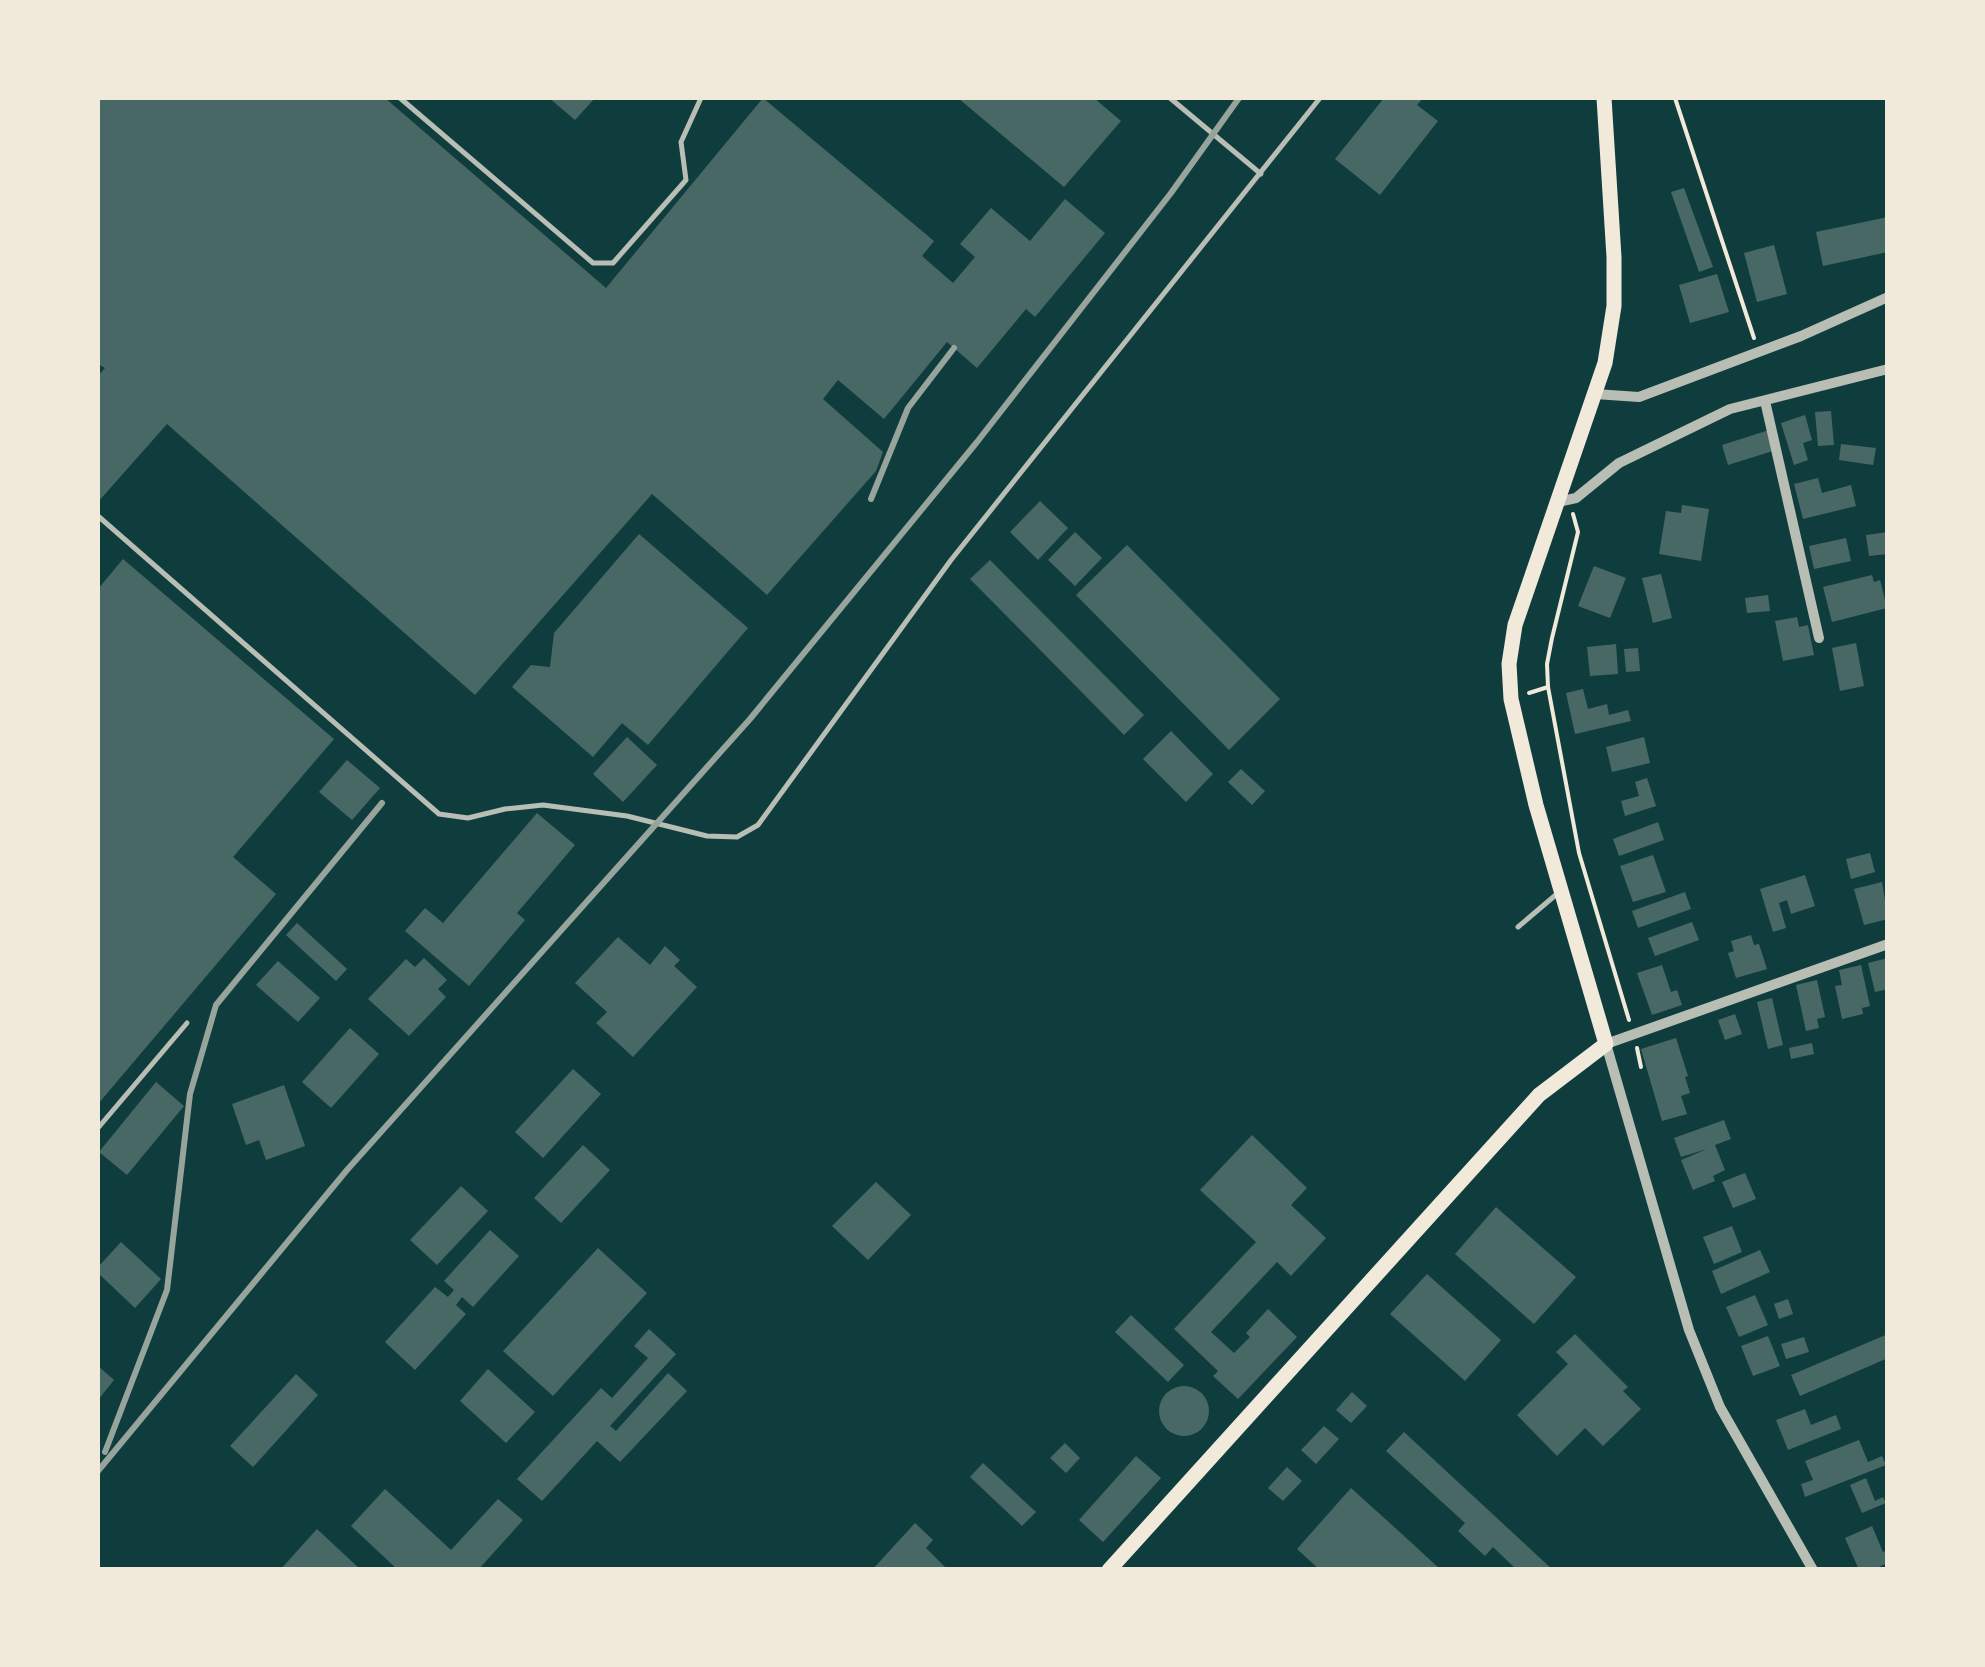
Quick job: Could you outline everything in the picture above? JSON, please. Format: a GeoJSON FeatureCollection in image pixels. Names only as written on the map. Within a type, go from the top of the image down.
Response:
{"type":"FeatureCollection","features":[{"type":"Feature","properties":{"kind":"main road"},"geometry":{"type":"LineString","coordinates":[[1110,1570],[1538,1095],[1606,1044],[1560,891],[1510,700],[1509,664],[1515,626],[1606,363],[1614,306],[1604,98]]}},
{"type":"Feature","properties":{"kind":"street"},"geometry":{"type":"LineString","coordinates":[[1594,394],[1639,397],[1888,297]]}},
{"type":"Feature","properties":{"kind":"street"},"geometry":{"type":"LineString","coordinates":[[1558,502],[1585,493],[1618,463],[1730,409],[1888,369]]}},
{"type":"Feature","properties":{"kind":"street"},"geometry":{"type":"LineString","coordinates":[[1765,401],[1819,638]]}},
{"type":"Feature","properties":{"kind":"street"},"geometry":{"type":"LineString","coordinates":[[1813,1570],[1720,1407],[1689,1330],[1606,1044],[1888,944]]}},
{"type":"Feature","properties":{"kind":"lane"},"geometry":{"type":"LineString","coordinates":[[400,98],[593,262],[613,263],[686,180],[682,142],[700,98]]}},
{"type":"Feature","properties":{"kind":"lane"},"geometry":{"type":"LineString","coordinates":[[1170,98],[1261,174]]}},
{"type":"Feature","properties":{"kind":"lane"},"geometry":{"type":"LineString","coordinates":[[98,516],[439,814],[468,818],[505,808],[543,805],[627,816],[706,836],[737,837],[758,825],[951,560],[1320,98]]}},
{"type":"Feature","properties":{"kind":"lane"},"geometry":{"type":"LineString","coordinates":[[1518,927],[1560,891]]}},
{"type":"Feature","properties":{"kind":"lane"},"geometry":{"type":"LineString","coordinates":[[98,1128],[188,1023]]}},
{"type":"Feature","properties":{"kind":"path"},"geometry":{"type":"LineString","coordinates":[[1675,98],[1759,352]]}},
{"type":"Feature","properties":{"kind":"path"},"geometry":{"type":"LineString","coordinates":[[1558,502],[1574,515],[1578,532],[1552,638],[1548,686],[1580,853],[1633,1034]]}},
{"type":"Feature","properties":{"kind":"building"},"geometry":{"type":"Polygon","coordinates":[[[98,98],[385,98],[606,288],[763,98],[934,241],[922,256],[953,283],[975,257],[960,244],[991,208],[1030,241],[1065,199],[1105,233],[1035,317],[1026,309],[977,368],[947,342],[884,419],[838,380],[823,399],[883,452],[876,471],[767,595],[652,494],[475,695],[167,424],[98,502],[98,376],[105,368],[98,364],[98,98]]]}},
{"type":"Feature","properties":{"kind":"building"},"geometry":{"type":"Polygon","coordinates":[[[549,98],[595,98],[575,120],[549,98]]]}},
{"type":"Feature","properties":{"kind":"building"},"geometry":{"type":"Polygon","coordinates":[[[958,98],[1094,98],[1121,121],[1064,187],[958,98]]]}},
{"type":"Feature","properties":{"kind":"building"},"geometry":{"type":"Polygon","coordinates":[[[1384,98],[1423,98],[1417,105],[1438,121],[1380,195],[1335,159],[1384,98]]]}},
{"type":"Feature","properties":{"kind":"building"},"geometry":{"type":"Polygon","coordinates":[[[1684,188],[1713,267],[1699,272],[1671,192],[1684,188]]]}},
{"type":"Feature","properties":{"kind":"building"},"geometry":{"type":"Polygon","coordinates":[[[1888,217],[1888,252],[1823,266],[1816,232],[1888,217]]]}},
{"type":"Feature","properties":{"kind":"building"},"geometry":{"type":"Polygon","coordinates":[[[1774,245],[1787,294],[1757,302],[1744,253],[1774,245]]]}},
{"type":"Feature","properties":{"kind":"building"},"geometry":{"type":"Polygon","coordinates":[[[1717,274],[1729,312],[1690,323],[1679,285],[1717,274]]]}},
{"type":"Feature","properties":{"kind":"building"},"geometry":{"type":"Polygon","coordinates":[[[1831,411],[1834,445],[1818,446],[1815,412],[1831,411]]]}},
{"type":"Feature","properties":{"kind":"building"},"geometry":{"type":"Polygon","coordinates":[[[1805,415],[1812,440],[1803,443],[1808,460],[1794,465],[1781,423],[1805,415]]]}},
{"type":"Feature","properties":{"kind":"building"},"geometry":{"type":"Polygon","coordinates":[[[1769,430],[1776,450],[1728,465],[1722,445],[1769,430]]]}},
{"type":"Feature","properties":{"kind":"building"},"geometry":{"type":"Polygon","coordinates":[[[1841,444],[1876,448],[1873,465],[1839,460],[1841,444]]]}},
{"type":"Feature","properties":{"kind":"building"},"geometry":{"type":"Polygon","coordinates":[[[1818,478],[1822,493],[1851,485],[1856,506],[1803,519],[1794,484],[1818,478]]]}},
{"type":"Feature","properties":{"kind":"building"},"geometry":{"type":"Polygon","coordinates":[[[1040,501],[1068,528],[1038,560],[1010,532],[1040,501]]]}},
{"type":"Feature","properties":{"kind":"building"},"geometry":{"type":"Polygon","coordinates":[[[1682,505],[1709,509],[1701,561],[1659,554],[1666,511],[1681,513],[1682,505]]]}},
{"type":"Feature","properties":{"kind":"building"},"geometry":{"type":"Polygon","coordinates":[[[1075,532],[1102,558],[1075,586],[1048,560],[1075,532]]]}},
{"type":"Feature","properties":{"kind":"building"},"geometry":{"type":"Polygon","coordinates":[[[1888,532],[1888,554],[1869,556],[1866,535],[1888,532]]]}},
{"type":"Feature","properties":{"kind":"building"},"geometry":{"type":"Polygon","coordinates":[[[639,534],[748,628],[648,745],[622,723],[593,757],[512,687],[531,665],[550,667],[554,633],[639,534]]]}},
{"type":"Feature","properties":{"kind":"building"},"geometry":{"type":"Polygon","coordinates":[[[1846,538],[1851,561],[1814,569],[1809,546],[1846,538]]]}},
{"type":"Feature","properties":{"kind":"building"},"geometry":{"type":"Polygon","coordinates":[[[1127,545],[1280,699],[1229,750],[1076,595],[1127,545]]]}},
{"type":"Feature","properties":{"kind":"building"},"geometry":{"type":"Polygon","coordinates":[[[123,559],[334,739],[233,857],[276,894],[98,1104],[98,589],[123,559]]]}},
{"type":"Feature","properties":{"kind":"building"},"geometry":{"type":"Polygon","coordinates":[[[990,560],[1144,715],[1124,735],[970,579],[990,560]]]}},
{"type":"Feature","properties":{"kind":"building"},"geometry":{"type":"Polygon","coordinates":[[[1594,566],[1626,578],[1610,618],[1578,606],[1594,566]]]}},
{"type":"Feature","properties":{"kind":"building"},"geometry":{"type":"Polygon","coordinates":[[[1661,574],[1672,618],[1653,623],[1642,578],[1661,574]]]}},
{"type":"Feature","properties":{"kind":"building"},"geometry":{"type":"Polygon","coordinates":[[[1872,575],[1874,582],[1880,580],[1887,608],[1832,622],[1823,587],[1872,575]]]}},
{"type":"Feature","properties":{"kind":"building"},"geometry":{"type":"Polygon","coordinates":[[[1768,595],[1770,611],[1747,613],[1745,598],[1768,595]]]}},
{"type":"Feature","properties":{"kind":"building"},"geometry":{"type":"Polygon","coordinates":[[[1797,617],[1799,627],[1808,625],[1814,655],[1783,661],[1775,621],[1797,617]]]}},
{"type":"Feature","properties":{"kind":"building"},"geometry":{"type":"Polygon","coordinates":[[[1856,643],[1864,686],[1840,691],[1832,648],[1856,643]]]}},
{"type":"Feature","properties":{"kind":"building"},"geometry":{"type":"Polygon","coordinates":[[[1616,644],[1618,674],[1590,676],[1587,647],[1616,644]]]}},
{"type":"Feature","properties":{"kind":"building"},"geometry":{"type":"Polygon","coordinates":[[[1638,648],[1640,671],[1626,672],[1624,649],[1638,648]]]}},
{"type":"Feature","properties":{"kind":"building"},"geometry":{"type":"Polygon","coordinates":[[[1583,689],[1588,709],[1607,704],[1609,715],[1628,710],[1631,721],[1575,734],[1566,693],[1583,689]]]}},
{"type":"Feature","properties":{"kind":"building"},"geometry":{"type":"Polygon","coordinates":[[[1171,731],[1213,774],[1186,802],[1143,759],[1171,731]]]}},
{"type":"Feature","properties":{"kind":"building"},"geometry":{"type":"Polygon","coordinates":[[[627,737],[657,765],[623,802],[593,774],[627,737]]]}},
{"type":"Feature","properties":{"kind":"building"},"geometry":{"type":"Polygon","coordinates":[[[1644,737],[1650,763],[1612,772],[1606,747],[1644,737]]]}},
{"type":"Feature","properties":{"kind":"building"},"geometry":{"type":"Polygon","coordinates":[[[347,760],[380,788],[352,820],[319,792],[347,760]]]}},
{"type":"Feature","properties":{"kind":"building"},"geometry":{"type":"Polygon","coordinates":[[[1241,769],[1265,791],[1252,805],[1228,782],[1241,769]]]}},
{"type":"Feature","properties":{"kind":"building"},"geometry":{"type":"Polygon","coordinates":[[[1647,778],[1656,806],[1625,816],[1621,801],[1639,796],[1635,782],[1647,778]]]}},
{"type":"Feature","properties":{"kind":"building"},"geometry":{"type":"Polygon","coordinates":[[[537,813],[575,845],[517,913],[525,920],[469,986],[405,931],[425,908],[443,923],[537,813]]]}},
{"type":"Feature","properties":{"kind":"building"},"geometry":{"type":"Polygon","coordinates":[[[1658,822],[1664,840],[1619,856],[1613,839],[1658,822]]]}},
{"type":"Feature","properties":{"kind":"building"},"geometry":{"type":"Polygon","coordinates":[[[1870,853],[1875,872],[1851,879],[1846,859],[1870,853]]]}},
{"type":"Feature","properties":{"kind":"building"},"geometry":{"type":"Polygon","coordinates":[[[1653,855],[1666,892],[1633,902],[1620,866],[1653,855]]]}},
{"type":"Feature","properties":{"kind":"building"},"geometry":{"type":"Polygon","coordinates":[[[1805,875],[1815,906],[1791,914],[1787,900],[1779,903],[1786,928],[1773,932],[1760,889],[1805,875]]]}},
{"type":"Feature","properties":{"kind":"building"},"geometry":{"type":"Polygon","coordinates":[[[1882,882],[1888,919],[1864,925],[1854,889],[1882,882]]]}},
{"type":"Feature","properties":{"kind":"building"},"geometry":{"type":"Polygon","coordinates":[[[1685,892],[1691,909],[1638,928],[1632,911],[1685,892]]]}},
{"type":"Feature","properties":{"kind":"building"},"geometry":{"type":"Polygon","coordinates":[[[1692,922],[1699,940],[1655,956],[1648,938],[1692,922]]]}},
{"type":"Feature","properties":{"kind":"building"},"geometry":{"type":"Polygon","coordinates":[[[297,923],[347,969],[336,981],[286,935],[297,923]]]}},
{"type":"Feature","properties":{"kind":"building"},"geometry":{"type":"Polygon","coordinates":[[[1751,935],[1754,945],[1759,944],[1767,969],[1736,978],[1728,953],[1734,951],[1731,941],[1751,935]]]}},
{"type":"Feature","properties":{"kind":"building"},"geometry":{"type":"Polygon","coordinates":[[[618,937],[650,965],[665,946],[680,960],[674,966],[697,987],[633,1057],[596,1023],[607,1012],[575,983],[618,937]]]}},
{"type":"Feature","properties":{"kind":"building"},"geometry":{"type":"Polygon","coordinates":[[[424,958],[447,980],[438,989],[446,997],[409,1036],[368,999],[406,959],[415,967],[424,958]]]}},
{"type":"Feature","properties":{"kind":"building"},"geometry":{"type":"Polygon","coordinates":[[[1888,958],[1888,989],[1875,992],[1868,963],[1888,958]]]}},
{"type":"Feature","properties":{"kind":"building"},"geometry":{"type":"Polygon","coordinates":[[[278,961],[320,998],[298,1022],[256,985],[278,961]]]}},
{"type":"Feature","properties":{"kind":"building"},"geometry":{"type":"Polygon","coordinates":[[[1662,965],[1671,992],[1677,990],[1682,1005],[1652,1015],[1637,973],[1662,965]]]}},
{"type":"Feature","properties":{"kind":"building"},"geometry":{"type":"Polygon","coordinates":[[[1861,965],[1870,1006],[1862,1008],[1863,1014],[1842,1019],[1835,986],[1842,985],[1839,970],[1861,965]]]}},
{"type":"Feature","properties":{"kind":"building"},"geometry":{"type":"Polygon","coordinates":[[[1817,980],[1825,1017],[1817,1019],[1819,1028],[1806,1031],[1796,985],[1817,980]]]}},
{"type":"Feature","properties":{"kind":"building"},"geometry":{"type":"Polygon","coordinates":[[[1772,998],[1783,1045],[1768,1049],[1757,1002],[1772,998]]]}},
{"type":"Feature","properties":{"kind":"building"},"geometry":{"type":"Polygon","coordinates":[[[1735,1014],[1742,1034],[1725,1040],[1718,1020],[1735,1014]]]}},
{"type":"Feature","properties":{"kind":"building"},"geometry":{"type":"Polygon","coordinates":[[[350,1028],[379,1054],[331,1108],[302,1082],[350,1028]]]}},
{"type":"Feature","properties":{"kind":"building"},"geometry":{"type":"Polygon","coordinates":[[[1676,1038],[1688,1076],[1685,1077],[1690,1093],[1681,1096],[1687,1114],[1662,1121],[1641,1049],[1676,1038]]]}},
{"type":"Feature","properties":{"kind":"building"},"geometry":{"type":"Polygon","coordinates":[[[1812,1043],[1814,1054],[1791,1059],[1789,1048],[1812,1043]]]}},
{"type":"Feature","properties":{"kind":"building"},"geometry":{"type":"Polygon","coordinates":[[[573,1069],[601,1094],[543,1158],[515,1132],[573,1069]]]}},
{"type":"Feature","properties":{"kind":"building"},"geometry":{"type":"Polygon","coordinates":[[[156,1082],[184,1106],[127,1175],[99,1152],[156,1082]]]}},
{"type":"Feature","properties":{"kind":"building"},"geometry":{"type":"Polygon","coordinates":[[[284,1085],[305,1146],[266,1160],[259,1140],[246,1145],[232,1104],[284,1085]]]}},
{"type":"Feature","properties":{"kind":"building"},"geometry":{"type":"Polygon","coordinates":[[[1724,1120],[1731,1139],[1715,1145],[1725,1170],[1713,1176],[1715,1181],[1693,1190],[1681,1160],[1707,1149],[1681,1157],[1674,1138],[1724,1120]]]}},
{"type":"Feature","properties":{"kind":"building"},"geometry":{"type":"Polygon","coordinates":[[[1252,1135],[1307,1188],[1291,1205],[1326,1238],[1291,1276],[1277,1262],[1211,1332],[1234,1353],[1268,1309],[1297,1337],[1238,1399],[1213,1376],[1218,1371],[1174,1329],[1256,1242],[1200,1190],[1252,1135]]]}},
{"type":"Feature","properties":{"kind":"building"},"geometry":{"type":"Polygon","coordinates":[[[583,1145],[610,1170],[561,1223],[534,1198],[583,1145]]]}},
{"type":"Feature","properties":{"kind":"building"},"geometry":{"type":"Polygon","coordinates":[[[1745,1173],[1756,1199],[1733,1208],[1722,1182],[1745,1173]]]}},
{"type":"Feature","properties":{"kind":"building"},"geometry":{"type":"Polygon","coordinates":[[[876,1182],[911,1215],[868,1260],[832,1226],[876,1182]]]}},
{"type":"Feature","properties":{"kind":"building"},"geometry":{"type":"Polygon","coordinates":[[[461,1186],[488,1211],[437,1265],[410,1240],[461,1186]]]}},
{"type":"Feature","properties":{"kind":"building"},"geometry":{"type":"Polygon","coordinates":[[[1496,1207],[1576,1277],[1534,1324],[1455,1254],[1496,1207]]]}},
{"type":"Feature","properties":{"kind":"building"},"geometry":{"type":"Polygon","coordinates":[[[1732,1226],[1742,1252],[1714,1264],[1703,1237],[1732,1226]]]}},
{"type":"Feature","properties":{"kind":"building"},"geometry":{"type":"Polygon","coordinates":[[[490,1230],[519,1256],[473,1307],[462,1297],[456,1305],[466,1314],[415,1370],[385,1342],[435,1287],[448,1297],[454,1290],[444,1281],[490,1230]]]}},
{"type":"Feature","properties":{"kind":"building"},"geometry":{"type":"Polygon","coordinates":[[[121,1242],[161,1279],[135,1308],[98,1273],[98,1267],[121,1242]]]}},
{"type":"Feature","properties":{"kind":"building"},"geometry":{"type":"Polygon","coordinates":[[[598,1248],[647,1293],[553,1396],[503,1351],[598,1248]]]}},
{"type":"Feature","properties":{"kind":"building"},"geometry":{"type":"Polygon","coordinates":[[[1760,1250],[1770,1272],[1721,1294],[1712,1271],[1760,1250]]]}},
{"type":"Feature","properties":{"kind":"building"},"geometry":{"type":"Polygon","coordinates":[[[1427,1274],[1501,1340],[1465,1381],[1390,1314],[1427,1274]]]}},
{"type":"Feature","properties":{"kind":"building"},"geometry":{"type":"Polygon","coordinates":[[[1755,1295],[1768,1325],[1739,1337],[1726,1307],[1755,1295]]]}},
{"type":"Feature","properties":{"kind":"building"},"geometry":{"type":"Polygon","coordinates":[[[1788,1299],[1793,1314],[1779,1319],[1774,1304],[1788,1299]]]}},
{"type":"Feature","properties":{"kind":"building"},"geometry":{"type":"Polygon","coordinates":[[[1131,1315],[1184,1365],[1168,1382],[1115,1332],[1131,1315]]]}},
{"type":"Feature","properties":{"kind":"building"},"geometry":{"type":"Polygon","coordinates":[[[649,1329],[676,1354],[610,1426],[616,1431],[668,1373],[687,1391],[620,1462],[597,1441],[542,1501],[517,1479],[601,1388],[612,1398],[648,1358],[634,1346],[649,1329]]]}},
{"type":"Feature","properties":{"kind":"building"},"geometry":{"type":"Polygon","coordinates":[[[1575,1334],[1628,1387],[1623,1391],[1641,1409],[1603,1446],[1585,1428],[1557,1456],[1517,1415],[1568,1364],[1556,1352],[1575,1334]]]}},
{"type":"Feature","properties":{"kind":"building"},"geometry":{"type":"Polygon","coordinates":[[[1888,1334],[1888,1358],[1800,1396],[1791,1375],[1888,1334]]]}},
{"type":"Feature","properties":{"kind":"building"},"geometry":{"type":"Polygon","coordinates":[[[1768,1336],[1780,1366],[1753,1376],[1741,1346],[1768,1336]]]}},
{"type":"Feature","properties":{"kind":"building"},"geometry":{"type":"Polygon","coordinates":[[[1804,1337],[1809,1352],[1786,1359],[1781,1344],[1804,1337]]]}},
{"type":"Feature","properties":{"kind":"building"},"geometry":{"type":"Polygon","coordinates":[[[98,1366],[114,1380],[98,1400],[98,1366]]]}},
{"type":"Feature","properties":{"kind":"building"},"geometry":{"type":"Polygon","coordinates":[[[488,1369],[535,1412],[506,1443],[460,1401],[488,1369]]]}},
{"type":"Feature","properties":{"kind":"building"},"geometry":{"type":"Polygon","coordinates":[[[296,1374],[318,1395],[253,1467],[230,1446],[296,1374]]]}},
{"type":"Feature","properties":{"kind":"building"},"geometry":{"type":"Polygon","coordinates":[[[1184,1386],[1201,1394],[1209,1411],[1201,1428],[1184,1436],[1167,1428],[1159,1411],[1167,1394],[1184,1386]]]}},
{"type":"Feature","properties":{"kind":"building"},"geometry":{"type":"Polygon","coordinates":[[[1352,1392],[1367,1406],[1351,1423],[1336,1410],[1352,1392]]]}},
{"type":"Feature","properties":{"kind":"building"},"geometry":{"type":"Polygon","coordinates":[[[1805,1409],[1811,1425],[1836,1415],[1841,1429],[1788,1450],[1776,1420],[1805,1409]]]}},
{"type":"Feature","properties":{"kind":"building"},"geometry":{"type":"Polygon","coordinates":[[[1324,1426],[1339,1439],[1316,1464],[1301,1450],[1324,1426]]]}},
{"type":"Feature","properties":{"kind":"building"},"geometry":{"type":"Polygon","coordinates":[[[1404,1432],[1553,1570],[1517,1570],[1493,1547],[1485,1556],[1458,1531],[1465,1523],[1386,1451],[1404,1432]]]}},
{"type":"Feature","properties":{"kind":"building"},"geometry":{"type":"Polygon","coordinates":[[[1859,1440],[1868,1462],[1882,1456],[1886,1465],[1805,1497],[1801,1484],[1813,1480],[1805,1461],[1859,1440]]]}},
{"type":"Feature","properties":{"kind":"building"},"geometry":{"type":"Polygon","coordinates":[[[1065,1443],[1080,1458],[1066,1473],[1050,1458],[1065,1443]]]}},
{"type":"Feature","properties":{"kind":"building"},"geometry":{"type":"Polygon","coordinates":[[[1136,1456],[1161,1478],[1103,1542],[1079,1520],[1136,1456]]]}},
{"type":"Feature","properties":{"kind":"building"},"geometry":{"type":"Polygon","coordinates":[[[983,1463],[1036,1512],[1022,1526],[970,1477],[983,1463]]]}},
{"type":"Feature","properties":{"kind":"building"},"geometry":{"type":"Polygon","coordinates":[[[1287,1467],[1302,1481],[1283,1501],[1268,1488],[1287,1467]]]}},
{"type":"Feature","properties":{"kind":"building"},"geometry":{"type":"Polygon","coordinates":[[[1866,1478],[1875,1501],[1883,1497],[1886,1503],[1862,1513],[1850,1485],[1866,1478]]]}},
{"type":"Feature","properties":{"kind":"building"},"geometry":{"type":"Polygon","coordinates":[[[1351,1488],[1441,1570],[1320,1570],[1297,1549],[1351,1488]]]}},
{"type":"Feature","properties":{"kind":"building"},"geometry":{"type":"Polygon","coordinates":[[[385,1489],[451,1550],[498,1499],[523,1520],[478,1570],[398,1570],[351,1526],[385,1489]]]}},
{"type":"Feature","properties":{"kind":"building"},"geometry":{"type":"Polygon","coordinates":[[[915,1523],[933,1540],[926,1548],[948,1570],[872,1570],[915,1523]]]}},
{"type":"Feature","properties":{"kind":"building"},"geometry":{"type":"Polygon","coordinates":[[[1872,1526],[1883,1552],[1888,1550],[1888,1563],[1872,1570],[1859,1570],[1845,1538],[1872,1526]]]}},
{"type":"Feature","properties":{"kind":"building"},"geometry":{"type":"Polygon","coordinates":[[[317,1529],[361,1570],[280,1570],[317,1529]]]}},
{"type":"Feature","properties":{"kind":"railway"},"geometry":{"type":"LineString","coordinates":[[98,1471],[347,1170],[750,719],[977,442],[1171,193],[1239,98]]}},
{"type":"Feature","properties":{"kind":"railway"},"geometry":{"type":"LineString","coordinates":[[871,499],[908,408],[954,348]]}},
{"type":"Feature","properties":{"kind":"railway"},"geometry":{"type":"LineString","coordinates":[[105,1452],[167,1290],[190,1094],[216,1005],[382,803]]}}]}
